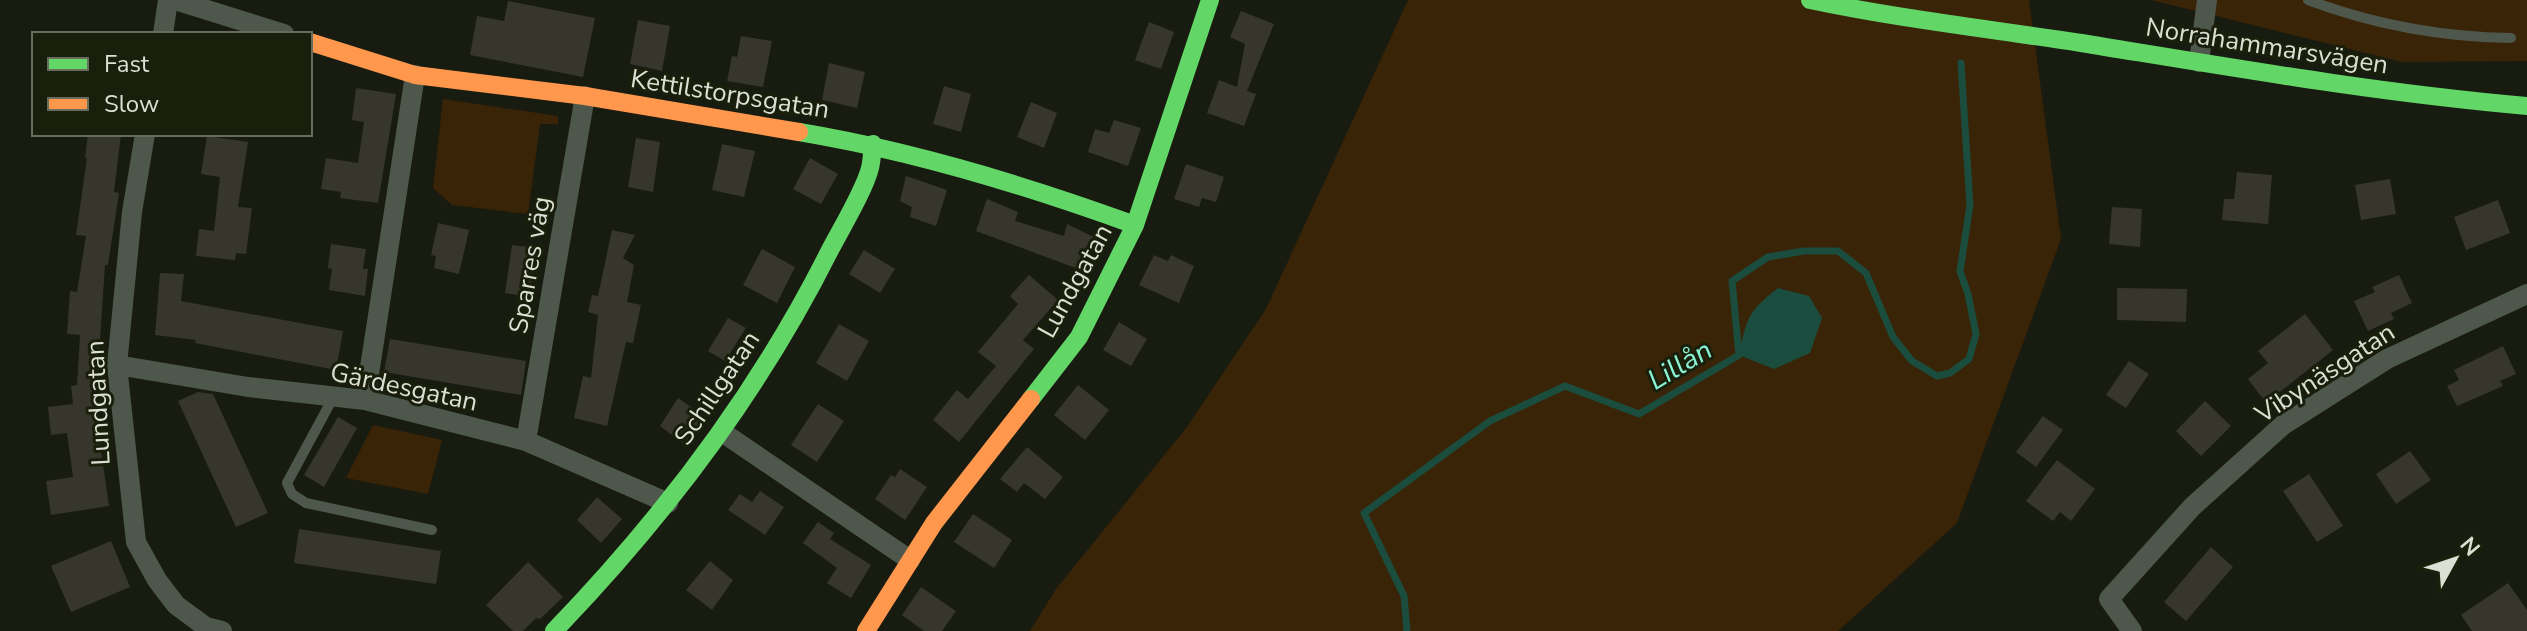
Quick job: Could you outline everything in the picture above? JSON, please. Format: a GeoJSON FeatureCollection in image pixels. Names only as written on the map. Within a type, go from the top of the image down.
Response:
{"type":"FeatureCollection","features":[{"type":"Feature","properties":{"kind":"street"},"geometry":{"type":"LineString","coordinates":[[163,32],[168,0]]}},
{"type":"Feature","properties":{"kind":"street"},"geometry":{"type":"LineString","coordinates":[[175,0],[278,32]]}},
{"type":"Feature","properties":{"kind":"street","name":"Lundgatan"},"geometry":{"type":"LineString","coordinates":[[866,631],[934,523],[1079,337],[1135,225],[1210,0]]}},
{"type":"Feature","properties":{"kind":"street","name":"Norrahammarsvägen"},"geometry":{"type":"LineString","coordinates":[[1810,0],[1862,12],[2426,97],[2527,106]]}},
{"type":"Feature","properties":{"kind":"street"},"geometry":{"type":"LineString","coordinates":[[2199,62],[2207,0]]}},
{"type":"Feature","properties":{"kind":"street","name":"Kettilstorpsgatan"},"geometry":{"type":"LineString","coordinates":[[312,43],[415,75],[585,96],[873,144],[1045,192],[1135,225]]}},
{"type":"Feature","properties":{"kind":"street"},"geometry":{"type":"LineString","coordinates":[[365,400],[415,75]]}},
{"type":"Feature","properties":{"kind":"street","name":"Sparres väg"},"geometry":{"type":"LineString","coordinates":[[526,441],[585,96]]}},
{"type":"Feature","properties":{"kind":"street","name":"Lundgatan"},"geometry":{"type":"LineString","coordinates":[[145,136],[132,212],[117,365],[136,542],[157,580],[176,605],[206,627],[222,631]]}},
{"type":"Feature","properties":{"kind":"street","name":"Schillgatan"},"geometry":{"type":"LineString","coordinates":[[554,631],[586,599],[668,503],[722,432],[771,358],[870,170],[873,144]]}},
{"type":"Feature","properties":{"kind":"street","name":"Vibynäsgatan"},"geometry":{"type":"LineString","coordinates":[[2132,631],[2109,599],[2192,507],[2283,425],[2387,359],[2527,294]]}},
{"type":"Feature","properties":{"kind":"street","name":"Gärdesgatan"},"geometry":{"type":"LineString","coordinates":[[117,365],[248,387],[365,400],[526,441],[668,503]]}},
{"type":"Feature","properties":{"kind":"street"},"geometry":{"type":"LineString","coordinates":[[722,432],[910,560]]}},
{"type":"Feature","properties":{"kind":"lane"},"geometry":{"type":"LineString","coordinates":[[2308,0],[2340,12],[2464,37],[2511,38]]}},
{"type":"Feature","properties":{"kind":"lane"},"geometry":{"type":"LineString","coordinates":[[334,396],[287,483],[292,494],[306,503],[432,530]]}},
{"type":"Feature","properties":{"kind":"shaded area"},"geometry":{"type":"Polygon","coordinates":[[[1408,0],[2029,0],[2061,239],[1957,523],[1838,631],[1030,631],[1056,589],[1187,427],[1266,309],[1408,0]]]}},
{"type":"Feature","properties":{"kind":"shaded area"},"geometry":{"type":"Polygon","coordinates":[[[2151,0],[2527,0],[2527,61],[2402,62],[2151,0]]]}},
{"type":"Feature","properties":{"kind":"shaded area"},"geometry":{"type":"Polygon","coordinates":[[[443,99],[558,116],[558,124],[540,124],[528,214],[452,205],[433,188],[443,99]]]}},
{"type":"Feature","properties":{"kind":"shaded area"},"geometry":{"type":"Polygon","coordinates":[[[1778,288],[1809,296],[1822,318],[1810,353],[1774,369],[1739,355],[1744,332],[1754,310],[1778,288]]]}},
{"type":"Feature","properties":{"kind":"shaded area"},"geometry":{"type":"Polygon","coordinates":[[[373,425],[442,440],[428,494],[346,478],[373,425]]]}},
{"type":"Feature","properties":{"kind":"building"},"geometry":{"type":"Polygon","coordinates":[[[508,1],[595,18],[583,77],[470,55],[477,16],[504,21],[508,1]]]}},
{"type":"Feature","properties":{"kind":"building"},"geometry":{"type":"Polygon","coordinates":[[[1241,11],[1274,24],[1247,91],[1256,94],[1244,126],[1207,113],[1219,80],[1237,87],[1245,44],[1230,37],[1241,11]]]}},
{"type":"Feature","properties":{"kind":"building"},"geometry":{"type":"Polygon","coordinates":[[[638,20],[670,26],[662,71],[630,64],[638,20]]]}},
{"type":"Feature","properties":{"kind":"building"},"geometry":{"type":"Polygon","coordinates":[[[1149,22],[1174,32],[1161,69],[1135,60],[1149,22]]]}},
{"type":"Feature","properties":{"kind":"building"},"geometry":{"type":"Polygon","coordinates":[[[741,36],[772,41],[763,87],[727,81],[732,56],[737,57],[741,36]]]}},
{"type":"Feature","properties":{"kind":"building"},"geometry":{"type":"Polygon","coordinates":[[[829,63],[865,72],[857,108],[822,100],[829,63]]]}},
{"type":"Feature","properties":{"kind":"building"},"geometry":{"type":"Polygon","coordinates":[[[944,86],[971,94],[961,132],[933,124],[944,86]]]}},
{"type":"Feature","properties":{"kind":"building"},"geometry":{"type":"Polygon","coordinates":[[[356,88],[396,94],[378,203],[340,198],[341,192],[321,189],[326,158],[358,163],[364,122],[352,120],[356,88]]]}},
{"type":"Feature","properties":{"kind":"building"},"geometry":{"type":"Polygon","coordinates":[[[1031,102],[1057,113],[1044,148],[1017,137],[1031,102]]]}},
{"type":"Feature","properties":{"kind":"building"},"geometry":{"type":"Polygon","coordinates":[[[1114,120],[1141,128],[1128,166],[1088,152],[1095,129],[1109,133],[1114,120]]]}},
{"type":"Feature","properties":{"kind":"building"},"geometry":{"type":"Polygon","coordinates":[[[88,136],[121,136],[114,192],[119,193],[108,265],[105,265],[99,354],[92,354],[98,430],[109,506],[51,515],[46,481],[73,477],[67,433],[51,435],[48,407],[73,404],[71,386],[77,385],[80,335],[67,334],[70,291],[77,292],[86,236],[76,235],[88,136]]]}},
{"type":"Feature","properties":{"kind":"building"},"geometry":{"type":"Polygon","coordinates":[[[207,136],[248,142],[238,207],[252,208],[246,254],[236,253],[235,260],[196,256],[199,229],[214,231],[220,177],[201,174],[207,136]]]}},
{"type":"Feature","properties":{"kind":"building"},"geometry":{"type":"Polygon","coordinates":[[[636,138],[660,142],[653,192],[628,187],[636,138]]]}},
{"type":"Feature","properties":{"kind":"building"},"geometry":{"type":"Polygon","coordinates":[[[722,144],[755,151],[744,197],[712,190],[722,144]]]}},
{"type":"Feature","properties":{"kind":"building"},"geometry":{"type":"Polygon","coordinates":[[[810,158],[838,174],[821,204],[793,189],[810,158]]]}},
{"type":"Feature","properties":{"kind":"building"},"geometry":{"type":"Polygon","coordinates":[[[1186,164],[1224,177],[1216,202],[1202,198],[1199,207],[1174,199],[1186,164]]]}},
{"type":"Feature","properties":{"kind":"building"},"geometry":{"type":"Polygon","coordinates":[[[2237,172],[2272,175],[2268,224],[2222,220],[2224,199],[2234,199],[2237,172]]]}},
{"type":"Feature","properties":{"kind":"building"},"geometry":{"type":"Polygon","coordinates":[[[906,176],[947,190],[936,226],[910,217],[912,207],[900,201],[906,176]]]}},
{"type":"Feature","properties":{"kind":"building"},"geometry":{"type":"Polygon","coordinates":[[[2390,179],[2396,214],[2361,220],[2355,185],[2390,179]]]}},
{"type":"Feature","properties":{"kind":"building"},"geometry":{"type":"Polygon","coordinates":[[[987,199],[1018,212],[1015,221],[1064,236],[1067,224],[1096,238],[1081,270],[976,231],[987,199]]]}},
{"type":"Feature","properties":{"kind":"building"},"geometry":{"type":"Polygon","coordinates":[[[2498,200],[2510,233],[2466,250],[2454,217],[2498,200]]]}},
{"type":"Feature","properties":{"kind":"building"},"geometry":{"type":"Polygon","coordinates":[[[2112,207],[2142,209],[2140,247],[2109,244],[2112,207]]]}},
{"type":"Feature","properties":{"kind":"building"},"geometry":{"type":"Polygon","coordinates":[[[438,223],[469,230],[459,274],[434,268],[436,256],[431,255],[438,223]]]}},
{"type":"Feature","properties":{"kind":"building"},"geometry":{"type":"Polygon","coordinates":[[[612,230],[635,235],[623,258],[634,265],[627,302],[641,305],[633,343],[626,342],[607,426],[574,418],[583,376],[591,378],[598,315],[588,312],[592,295],[598,296],[612,230]]]}},
{"type":"Feature","properties":{"kind":"building"},"geometry":{"type":"Polygon","coordinates":[[[331,244],[366,249],[363,269],[368,269],[365,296],[329,290],[331,244]]]}},
{"type":"Feature","properties":{"kind":"building"},"geometry":{"type":"Polygon","coordinates":[[[512,245],[537,248],[529,297],[505,293],[512,245]]]}},
{"type":"Feature","properties":{"kind":"building"},"geometry":{"type":"Polygon","coordinates":[[[762,249],[795,267],[777,303],[743,285],[762,249]]]}},
{"type":"Feature","properties":{"kind":"building"},"geometry":{"type":"Polygon","coordinates":[[[864,250],[895,269],[880,293],[849,274],[864,250]]]}},
{"type":"Feature","properties":{"kind":"building"},"geometry":{"type":"Polygon","coordinates":[[[1154,255],[1168,261],[1171,255],[1194,266],[1179,303],[1139,285],[1154,255]]]}},
{"type":"Feature","properties":{"kind":"building"},"geometry":{"type":"Polygon","coordinates":[[[160,273],[184,274],[181,301],[343,331],[336,370],[195,343],[196,340],[155,335],[160,273]]]}},
{"type":"Feature","properties":{"kind":"building"},"geometry":{"type":"Polygon","coordinates":[[[1029,275],[1058,300],[1023,340],[1034,349],[959,442],[933,420],[957,390],[968,399],[996,366],[978,352],[1018,304],[1010,296],[1029,275]]]}},
{"type":"Feature","properties":{"kind":"building"},"geometry":{"type":"Polygon","coordinates":[[[2399,275],[2412,303],[2391,313],[2394,319],[2368,331],[2354,301],[2375,292],[2372,287],[2399,275]]]}},
{"type":"Feature","properties":{"kind":"building"},"geometry":{"type":"Polygon","coordinates":[[[2117,288],[2187,289],[2186,322],[2117,320],[2117,288]]]}},
{"type":"Feature","properties":{"kind":"building"},"geometry":{"type":"Polygon","coordinates":[[[2305,314],[2333,350],[2266,403],[2248,379],[2268,363],[2258,351],[2305,314]]]}},
{"type":"Feature","properties":{"kind":"building"},"geometry":{"type":"Polygon","coordinates":[[[728,318],[746,328],[725,361],[708,351],[728,318]]]}},
{"type":"Feature","properties":{"kind":"building"},"geometry":{"type":"Polygon","coordinates":[[[1119,322],[1147,339],[1131,366],[1103,350],[1119,322]]]}},
{"type":"Feature","properties":{"kind":"building"},"geometry":{"type":"Polygon","coordinates":[[[839,324],[869,341],[847,381],[816,363],[839,324]]]}},
{"type":"Feature","properties":{"kind":"building"},"geometry":{"type":"Polygon","coordinates":[[[390,339],[526,361],[521,395],[384,372],[390,339]]]}},
{"type":"Feature","properties":{"kind":"building"},"geometry":{"type":"Polygon","coordinates":[[[2503,346],[2516,374],[2500,381],[2503,386],[2457,406],[2447,386],[2459,380],[2454,370],[2503,346]]]}},
{"type":"Feature","properties":{"kind":"building"},"geometry":{"type":"Polygon","coordinates":[[[2129,361],[2149,374],[2126,408],[2106,395],[2129,361]]]}},
{"type":"Feature","properties":{"kind":"building"},"geometry":{"type":"Polygon","coordinates":[[[1078,385],[1109,410],[1085,440],[1054,415],[1078,385]]]}},
{"type":"Feature","properties":{"kind":"building"},"geometry":{"type":"Polygon","coordinates":[[[198,392],[213,394],[268,513],[236,527],[178,401],[198,392]]]}},
{"type":"Feature","properties":{"kind":"building"},"geometry":{"type":"Polygon","coordinates":[[[678,398],[704,416],[685,445],[660,426],[678,398]]]}},
{"type":"Feature","properties":{"kind":"building"},"geometry":{"type":"Polygon","coordinates":[[[2205,401],[2231,426],[2201,456],[2176,431],[2205,401]]]}},
{"type":"Feature","properties":{"kind":"building"},"geometry":{"type":"Polygon","coordinates":[[[818,404],[844,421],[817,462],[791,445],[818,404]]]}},
{"type":"Feature","properties":{"kind":"building"},"geometry":{"type":"Polygon","coordinates":[[[2043,416],[2063,430],[2036,467],[2016,452],[2043,416]]]}},
{"type":"Feature","properties":{"kind":"building"},"geometry":{"type":"Polygon","coordinates":[[[338,417],[357,428],[324,487],[304,475],[338,417]]]}},
{"type":"Feature","properties":{"kind":"building"},"geometry":{"type":"Polygon","coordinates":[[[1027,447],[1063,477],[1045,499],[1024,483],[1017,492],[1000,479],[1027,447]]]}},
{"type":"Feature","properties":{"kind":"building"},"geometry":{"type":"Polygon","coordinates":[[[2410,451],[2431,480],[2396,504],[2376,474],[2410,451]]]}},
{"type":"Feature","properties":{"kind":"building"},"geometry":{"type":"Polygon","coordinates":[[[2057,460],[2095,489],[2071,521],[2060,512],[2053,521],[2026,501],[2057,460]]]}},
{"type":"Feature","properties":{"kind":"building"},"geometry":{"type":"Polygon","coordinates":[[[900,469],[927,487],[905,520],[875,499],[891,475],[895,477],[900,469]]]}},
{"type":"Feature","properties":{"kind":"building"},"geometry":{"type":"Polygon","coordinates":[[[2309,474],[2343,526],[2317,542],[2283,491],[2309,474]]]}},
{"type":"Feature","properties":{"kind":"building"},"geometry":{"type":"Polygon","coordinates":[[[760,491],[784,507],[765,535],[728,510],[740,494],[752,502],[760,491]]]}},
{"type":"Feature","properties":{"kind":"building"},"geometry":{"type":"Polygon","coordinates":[[[597,497],[622,519],[601,543],[577,520],[597,497]]]}},
{"type":"Feature","properties":{"kind":"building"},"geometry":{"type":"Polygon","coordinates":[[[973,514],[1012,540],[994,568],[954,542],[973,514]]]}},
{"type":"Feature","properties":{"kind":"building"},"geometry":{"type":"Polygon","coordinates":[[[818,522],[834,533],[830,539],[871,565],[851,598],[827,583],[837,568],[803,543],[818,522]]]}},
{"type":"Feature","properties":{"kind":"building"},"geometry":{"type":"Polygon","coordinates":[[[299,529],[441,551],[436,584],[294,563],[299,529]]]}},
{"type":"Feature","properties":{"kind":"building"},"geometry":{"type":"Polygon","coordinates":[[[111,541],[130,587],[71,612],[51,566],[111,541]]]}},
{"type":"Feature","properties":{"kind":"building"},"geometry":{"type":"Polygon","coordinates":[[[2211,547],[2233,567],[2186,621],[2164,602],[2211,547]]]}},
{"type":"Feature","properties":{"kind":"building"},"geometry":{"type":"Polygon","coordinates":[[[710,561],[733,580],[712,610],[686,590],[710,561]]]}},
{"type":"Feature","properties":{"kind":"building"},"geometry":{"type":"Polygon","coordinates":[[[528,562],[563,597],[523,631],[513,631],[486,605],[528,562]]]}},
{"type":"Feature","properties":{"kind":"building"},"geometry":{"type":"Polygon","coordinates":[[[2508,583],[2527,610],[2527,631],[2472,631],[2461,615],[2508,583]]]}},
{"type":"Feature","properties":{"kind":"building"},"geometry":{"type":"Polygon","coordinates":[[[921,587],[956,611],[942,631],[924,631],[902,615],[921,587]]]}},
{"type":"Feature","properties":{"kind":"waterway","name":"Lillån"},"geometry":{"type":"LineString","coordinates":[[1407,631],[1404,596],[1364,513],[1490,421],[1565,386],[1639,414],[1739,355],[1732,281],[1768,257],[1804,251],[1838,251],[1866,273],[1893,337],[1912,361],[1937,376],[1950,373],[1969,359],[1976,334],[1960,271],[1970,205],[1961,63]]}},
{"type":"Feature","properties":{"kind":"traffic: fast"},"geometry":{"type":"LineString","coordinates":[[1031,399],[1079,337],[1135,225],[1210,0]]}},
{"type":"Feature","properties":{"kind":"traffic: fast"},"geometry":{"type":"LineString","coordinates":[[1810,0],[2303,79],[2527,106]]}},
{"type":"Feature","properties":{"kind":"traffic: fast"},"geometry":{"type":"LineString","coordinates":[[799,132],[885,149],[969,171],[1135,225]]}},
{"type":"Feature","properties":{"kind":"traffic: fast"},"geometry":{"type":"LineString","coordinates":[[554,631],[671,498],[740,403],[802,302],[852,209],[871,165],[873,144]]}},
{"type":"Feature","properties":{"kind":"traffic: slow"},"geometry":{"type":"LineString","coordinates":[[312,43],[415,75],[585,96],[799,132]]}},
{"type":"Feature","properties":{"kind":"traffic: slow"},"geometry":{"type":"LineString","coordinates":[[866,631],[934,523],[1031,399]]}}]}
